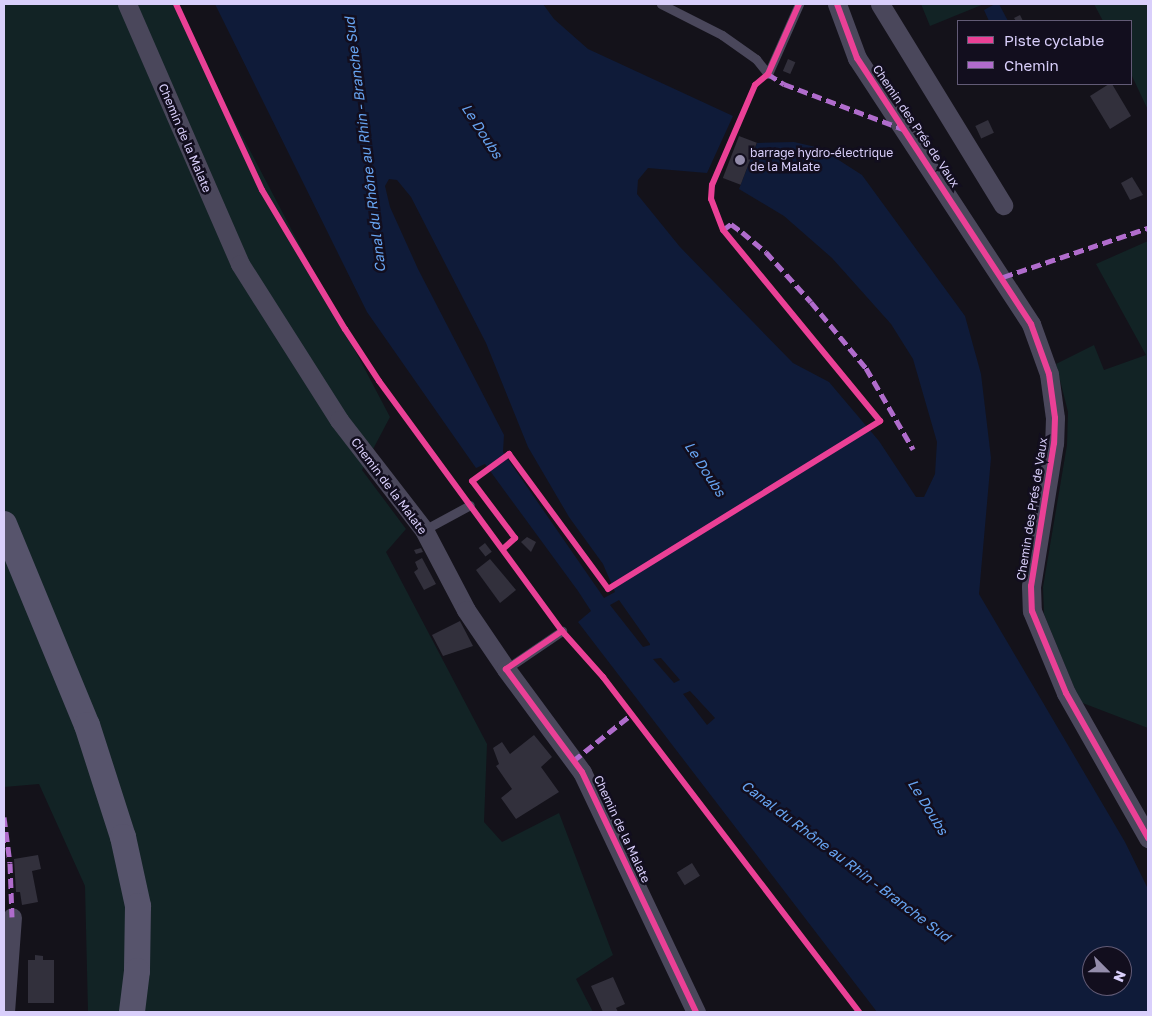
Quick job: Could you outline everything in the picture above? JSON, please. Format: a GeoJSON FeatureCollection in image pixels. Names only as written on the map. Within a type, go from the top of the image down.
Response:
{"type":"FeatureCollection","features":[{"type":"Feature","properties":{"kind":"main road"},"geometry":{"type":"LineString","coordinates":[[4,524],[87,726],[124,837],[138,906],[137,970],[132,1012]]}},
{"type":"Feature","properties":{"kind":"street","name":"Chemin de la Malate"},"geometry":{"type":"LineString","coordinates":[[127,4],[240,264],[339,420],[424,530],[466,610],[506,669],[582,772],[696,1012]]}},
{"type":"Feature","properties":{"kind":"street","name":"Chemin des Prés de Vaux"},"geometry":{"type":"LineString","coordinates":[[836,4],[857,58],[1031,324],[1049,374],[1055,418],[1054,443],[1031,586],[1032,611],[1066,693],[1148,838]]}},
{"type":"Feature","properties":{"kind":"street"},"geometry":{"type":"LineString","coordinates":[[880,4],[1003,205]]}},
{"type":"Feature","properties":{"kind":"street"},"geometry":{"type":"LineString","coordinates":[[5,1012],[12,917]]}},
{"type":"Feature","properties":{"kind":"lane"},"geometry":{"type":"LineString","coordinates":[[661,4],[722,36],[756,59],[768,74],[799,4]]}},
{"type":"Feature","properties":{"kind":"lane"},"geometry":{"type":"LineString","coordinates":[[424,530],[470,505]]}},
{"type":"Feature","properties":{"kind":"lane"},"geometry":{"type":"LineString","coordinates":[[506,669],[562,630]]}},
{"type":"Feature","properties":{"kind":"shaded area"},"geometry":{"type":"Polygon","coordinates":[[[4,4],[173,4],[390,417],[362,470],[406,529],[386,552],[487,744],[484,822],[502,842],[559,813],[613,955],[576,979],[593,1012],[88,1012],[85,886],[39,784],[4,787],[4,4]]]}},
{"type":"Feature","properties":{"kind":"shaded area"},"geometry":{"type":"Polygon","coordinates":[[[921,4],[984,4],[930,26],[921,4]]]}},
{"type":"Feature","properties":{"kind":"shaded area"},"geometry":{"type":"Polygon","coordinates":[[[1094,4],[1148,4],[1148,110],[1132,76],[1132,20],[1102,20],[1094,4]]]}},
{"type":"Feature","properties":{"kind":"shaded area"},"geometry":{"type":"Polygon","coordinates":[[[1148,241],[1148,728],[1080,702],[1044,614],[1043,587],[1067,445],[1068,412],[1056,364],[1094,345],[1104,370],[1146,355],[1096,264],[1148,241]]]}},
{"type":"Feature","properties":{"kind":"water"},"geometry":{"type":"Polygon","coordinates":[[[215,4],[543,4],[554,19],[588,49],[733,116],[707,173],[648,168],[638,180],[637,194],[680,247],[793,363],[829,382],[879,441],[916,497],[924,497],[935,474],[937,442],[913,359],[891,324],[832,258],[784,216],[739,189],[757,143],[794,142],[820,148],[862,175],[965,316],[981,374],[991,458],[979,594],[1125,842],[1148,889],[1148,1012],[877,1012],[578,622],[591,611],[485,464],[476,468],[367,312],[215,4]],[[389,179],[385,186],[390,207],[418,269],[504,435],[503,452],[604,598],[615,592],[603,564],[569,517],[528,447],[486,343],[411,197],[397,180],[389,179]],[[619,600],[610,605],[643,647],[650,645],[650,644],[619,600]],[[661,658],[653,659],[674,683],[680,680],[661,658]],[[690,691],[683,694],[707,725],[715,718],[690,691]]]}},
{"type":"Feature","properties":{"kind":"water"},"geometry":{"type":"Polygon","coordinates":[[[999,4],[1007,20],[989,20],[984,10],[999,4]]]}},
{"type":"Feature","properties":{"kind":"building"},"geometry":{"type":"Polygon","coordinates":[[[1020,15],[1022,20],[1015,20],[1014,18],[1020,15]]]}},
{"type":"Feature","properties":{"kind":"building"},"geometry":{"type":"Polygon","coordinates":[[[788,59],[795,62],[790,74],[783,71],[788,59]]]}},
{"type":"Feature","properties":{"kind":"building"},"geometry":{"type":"Polygon","coordinates":[[[1107,85],[1113,85],[1131,116],[1110,129],[1090,96],[1107,85]]]}},
{"type":"Feature","properties":{"kind":"building"},"geometry":{"type":"Polygon","coordinates":[[[988,120],[994,133],[981,139],[975,126],[988,120]]]}},
{"type":"Feature","properties":{"kind":"building","name":"barrage hydro-électrique de la Malate"},"geometry":{"type":"Polygon","coordinates":[[[739,136],[757,143],[741,185],[723,178],[739,136]]]}},
{"type":"Feature","properties":{"kind":"building"},"geometry":{"type":"Polygon","coordinates":[[[1132,177],[1143,195],[1130,200],[1121,183],[1132,177]]]}},
{"type":"Feature","properties":{"kind":"building"},"geometry":{"type":"Polygon","coordinates":[[[527,537],[536,542],[531,552],[521,542],[527,537]]]}},
{"type":"Feature","properties":{"kind":"building"},"geometry":{"type":"Polygon","coordinates":[[[485,543],[492,552],[485,557],[479,548],[485,543]]]}},
{"type":"Feature","properties":{"kind":"building"},"geometry":{"type":"Polygon","coordinates":[[[421,548],[423,552],[416,554],[414,550],[421,548]]]}},
{"type":"Feature","properties":{"kind":"building"},"geometry":{"type":"Polygon","coordinates":[[[422,558],[436,584],[424,590],[414,572],[418,569],[415,562],[422,558]]]}},
{"type":"Feature","properties":{"kind":"building"},"geometry":{"type":"Polygon","coordinates":[[[490,559],[516,590],[500,603],[476,570],[490,559]]]}},
{"type":"Feature","properties":{"kind":"building"},"geometry":{"type":"Polygon","coordinates":[[[460,621],[473,646],[443,656],[432,635],[460,621]]]}},
{"type":"Feature","properties":{"kind":"building"},"geometry":{"type":"Polygon","coordinates":[[[534,735],[552,757],[541,767],[559,792],[516,819],[501,798],[512,789],[496,766],[499,764],[493,748],[502,742],[510,754],[534,735]]]}},
{"type":"Feature","properties":{"kind":"building"},"geometry":{"type":"Polygon","coordinates":[[[38,855],[41,869],[32,871],[38,902],[22,905],[20,892],[16,892],[14,859],[38,855]]]}},
{"type":"Feature","properties":{"kind":"building"},"geometry":{"type":"Polygon","coordinates":[[[692,863],[700,876],[685,885],[677,873],[692,863]]]}},
{"type":"Feature","properties":{"kind":"building"},"geometry":{"type":"Polygon","coordinates":[[[4,892],[6,930],[4,930],[4,892]]]}},
{"type":"Feature","properties":{"kind":"building"},"geometry":{"type":"Polygon","coordinates":[[[35,955],[43,956],[43,960],[54,960],[54,1003],[28,1003],[28,960],[35,960],[35,955]]]}},
{"type":"Feature","properties":{"kind":"building"},"geometry":{"type":"Polygon","coordinates":[[[613,977],[625,1004],[616,1008],[618,1012],[603,1012],[591,986],[613,977]]]}},
{"type":"Feature","properties":{"kind":"marked path"},"geometry":{"type":"LineString","coordinates":[[765,76],[768,74],[784,84],[903,129]]}},
{"type":"Feature","properties":{"kind":"marked path"},"geometry":{"type":"LineString","coordinates":[[723,230],[731,224],[742,232],[766,252],[811,302],[866,368],[913,449]]}},
{"type":"Feature","properties":{"kind":"marked path"},"geometry":{"type":"LineString","coordinates":[[1003,277],[1148,228]]}},
{"type":"Feature","properties":{"kind":"marked path"},"geometry":{"type":"LineString","coordinates":[[573,761],[632,714]]}},
{"type":"Feature","properties":{"kind":"marked path"},"geometry":{"type":"LineString","coordinates":[[4,817],[10,863],[12,917]]}},
{"type":"Feature","properties":{"kind":"cycle path"},"geometry":{"type":"LineString","coordinates":[[176,4],[262,190],[345,329],[379,381],[562,631],[603,677],[859,1012]]}},
{"type":"Feature","properties":{"kind":"cycle path"},"geometry":{"type":"LineString","coordinates":[[504,548],[515,538],[472,481],[509,454],[608,589],[880,421],[723,230],[711,199],[712,185],[755,85],[768,74],[799,4]]}},
{"type":"Feature","properties":{"kind":"cycle path"},"geometry":{"type":"LineString","coordinates":[[837,4],[857,58],[1031,324],[1049,374],[1055,418],[1054,443],[1031,586],[1032,611],[1066,693],[1148,838]]}},
{"type":"Feature","properties":{"kind":"cycle path"},"geometry":{"type":"LineString","coordinates":[[562,631],[506,669],[582,772],[696,1012]]}},
{"type":"Feature","properties":{"kind":"place","name":"barrage hydro-électrique de la Malate"},"geometry":{"type":"Point","coordinates":[740,160]}},
{"type":"Feature","properties":{"kind":"water label","name":"Le Doubs"},"geometry":{"type":"Point","coordinates":[482,131]}},
{"type":"Feature","properties":{"kind":"water label","name":"Canal du Rhône au Rhin - Branche Sud"},"geometry":{"type":"Point","coordinates":[365,145]}},
{"type":"Feature","properties":{"kind":"water label","name":"Le Doubs"},"geometry":{"type":"Point","coordinates":[705,469]}},
{"type":"Feature","properties":{"kind":"water label","name":"Le Doubs"},"geometry":{"type":"Point","coordinates":[928,807]}},
{"type":"Feature","properties":{"kind":"water label","name":"Canal du Rhône au Rhin - Branche Sud"},"geometry":{"type":"Point","coordinates":[846,861]}}]}
